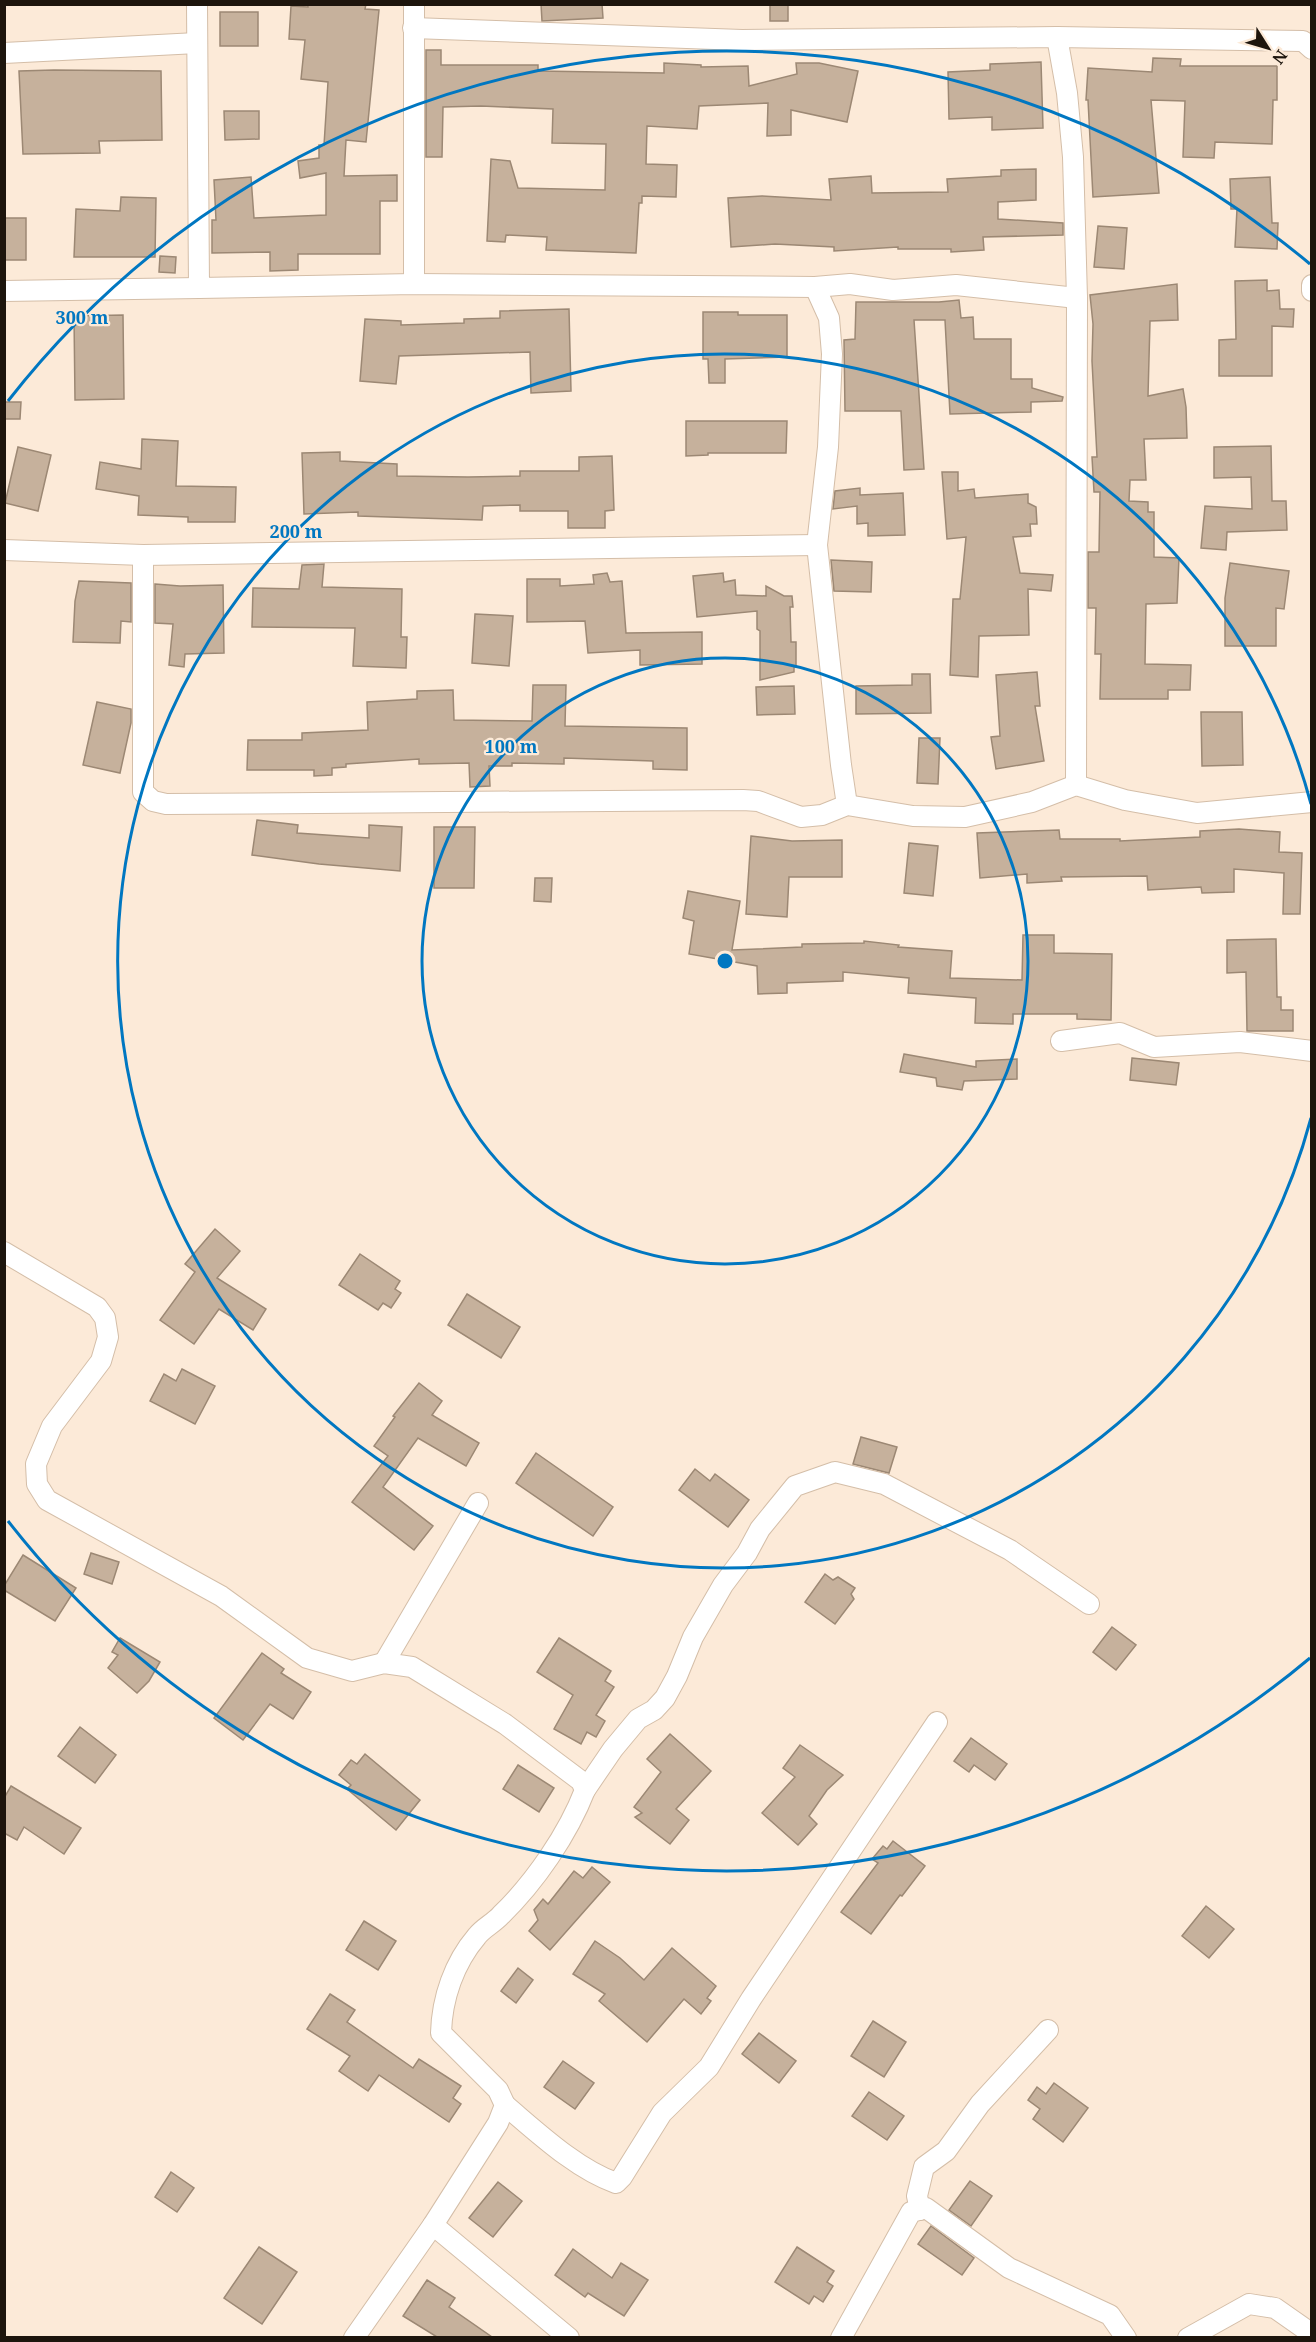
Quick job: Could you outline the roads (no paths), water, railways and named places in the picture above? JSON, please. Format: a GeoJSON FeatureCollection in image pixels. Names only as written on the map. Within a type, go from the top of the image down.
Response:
{"type":"FeatureCollection","features":[{"type":"Feature","properties":{"kind":"street"},"geometry":{"type":"LineString","coordinates":[[197,4],[199,288]]}},
{"type":"Feature","properties":{"kind":"street"},"geometry":{"type":"LineString","coordinates":[[414,4],[414,284]]}},
{"type":"Feature","properties":{"kind":"street"},"geometry":{"type":"LineString","coordinates":[[413,27],[742,40],[1057,37],[1303,41],[1311,49]]}},
{"type":"Feature","properties":{"kind":"street"},"geometry":{"type":"LineString","coordinates":[[1057,37],[1067,93],[1073,157],[1077,298],[1076,785]]}},
{"type":"Feature","properties":{"kind":"street"},"geometry":{"type":"LineString","coordinates":[[4,53],[197,43]]}},
{"type":"Feature","properties":{"kind":"street"},"geometry":{"type":"LineString","coordinates":[[4,291],[414,284],[816,287],[850,284],[893,290],[956,285],[1077,298]]}},
{"type":"Feature","properties":{"kind":"street"},"geometry":{"type":"LineString","coordinates":[[1311,285],[1311,291]]}},
{"type":"Feature","properties":{"kind":"street"},"geometry":{"type":"LineString","coordinates":[[816,287],[829,318],[832,354],[828,447],[817,545],[847,805]]}},
{"type":"Feature","properties":{"kind":"street"},"geometry":{"type":"LineString","coordinates":[[4,550],[143,555],[817,545]]}},
{"type":"Feature","properties":{"kind":"street"},"geometry":{"type":"LineString","coordinates":[[143,555],[143,792],[153,801],[177,804],[743,800],[758,801],[801,817],[822,815],[847,805],[913,816],[964,817],[1032,802],[1076,785],[1125,800],[1197,813],[1311,802]]}},
{"type":"Feature","properties":{"kind":"street"},"geometry":{"type":"LineString","coordinates":[[1061,1041],[1120,1033],[1154,1047],[1240,1042],[1311,1051]]}},
{"type":"Feature","properties":{"kind":"street"},"geometry":{"type":"LineString","coordinates":[[4,1252],[97,1307],[105,1318],[108,1337],[101,1361],[52,1426],[36,1464],[37,1484],[47,1500],[221,1596],[307,1658],[352,1671],[384,1663],[412,1667],[506,1724],[581,1780],[585,1790]]}},
{"type":"Feature","properties":{"kind":"street"},"geometry":{"type":"LineString","coordinates":[[937,1722],[751,1999],[709,2067],[662,2114],[616,2183],[596,2173],[555,2146],[505,2105],[498,2090],[441,2033],[442,2009],[457,1966],[477,1935],[501,1916],[548,1859],[579,1806],[585,1790],[613,1749],[638,1719],[654,1710],[665,1698],[693,1637],[719,1593],[747,1553],[760,1528],[795,1486],[835,1472],[884,1484],[1010,1550],[1089,1605]]}},
{"type":"Feature","properties":{"kind":"street"},"geometry":{"type":"LineString","coordinates":[[384,1663],[478,1503]]}},
{"type":"Feature","properties":{"kind":"street"},"geometry":{"type":"LineString","coordinates":[[920,2210],[917,2196],[924,2167],[946,2151],[980,2104],[1048,2030]]}},
{"type":"Feature","properties":{"kind":"street"},"geometry":{"type":"LineString","coordinates":[[354,2337],[433,2225],[498,2122],[505,2105]]}},
{"type":"Feature","properties":{"kind":"street"},"geometry":{"type":"LineString","coordinates":[[841,2337],[911,2212],[926,2208],[1009,2268],[1110,2315],[1126,2337]]}},
{"type":"Feature","properties":{"kind":"street"},"geometry":{"type":"LineString","coordinates":[[433,2225],[568,2337]]}},
{"type":"Feature","properties":{"kind":"street"},"geometry":{"type":"LineString","coordinates":[[1188,2337],[1249,2304],[1275,2308],[1311,2334]]}}]}
